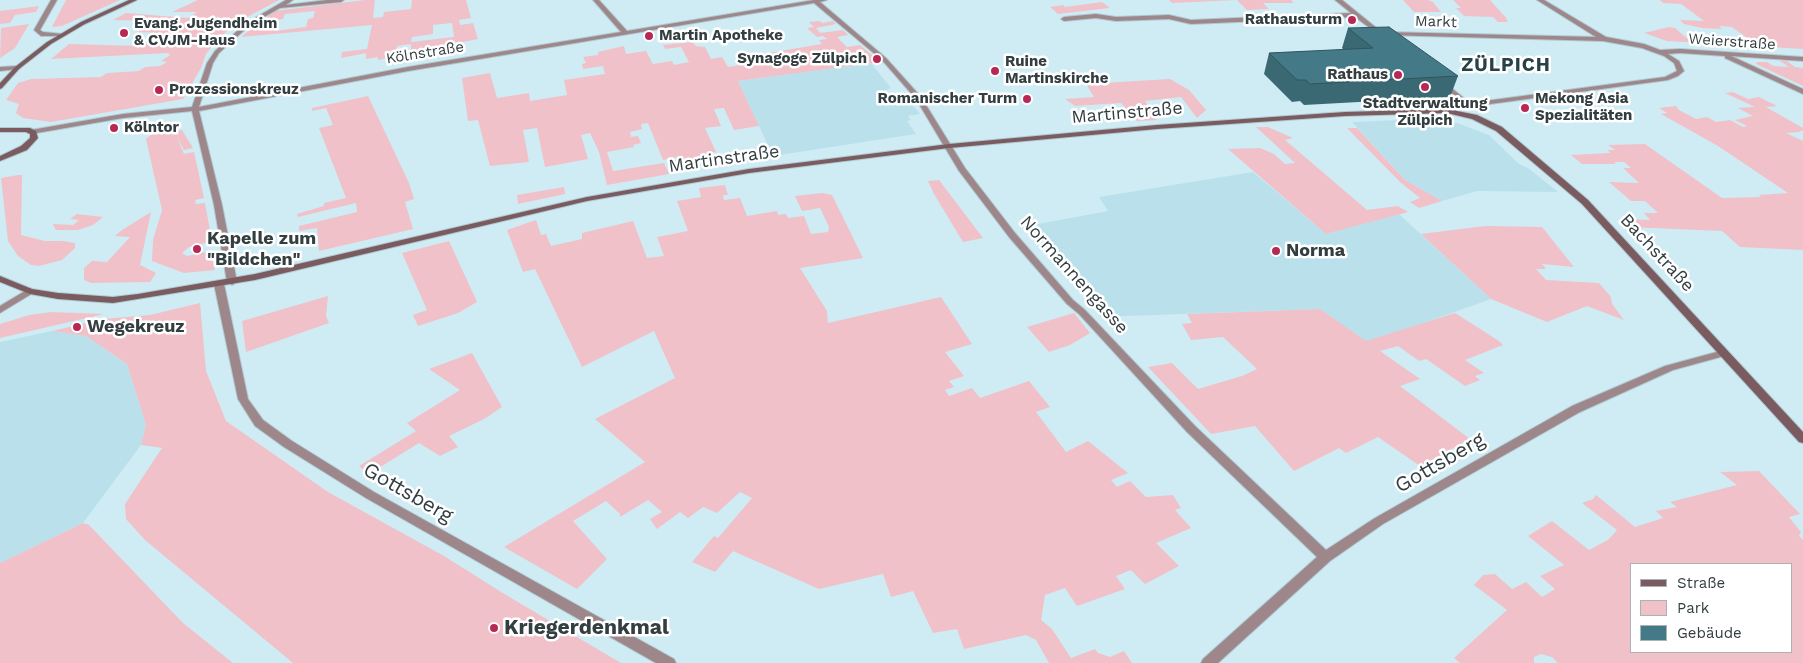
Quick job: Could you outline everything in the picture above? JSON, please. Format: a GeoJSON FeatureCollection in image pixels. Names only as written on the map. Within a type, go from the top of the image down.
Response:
{"type":"FeatureCollection","features":[{"type":"Feature","properties":{"kind":"street"},"geometry":{"type":"LineString","coordinates":[[54,0],[37,30],[42,34],[61,35]]}},
{"type":"Feature","properties":{"kind":"street"},"geometry":{"type":"LineString","coordinates":[[0,87],[18,68],[61,35],[134,0]]}},
{"type":"Feature","properties":{"kind":"street"},"geometry":{"type":"LineString","coordinates":[[232,282],[221,221],[195,109],[210,63],[217,52],[242,28],[290,0]]}},
{"type":"Feature","properties":{"kind":"street"},"geometry":{"type":"LineString","coordinates":[[276,8],[341,0]]}},
{"type":"Feature","properties":{"kind":"street"},"geometry":{"type":"LineString","coordinates":[[596,0],[625,32]]}},
{"type":"Feature","properties":{"kind":"street","name":"Kölnstraße"},"geometry":{"type":"LineString","coordinates":[[31,132],[123,116],[195,109],[408,69],[458,62],[625,32],[743,15],[824,0]]}},
{"type":"Feature","properties":{"kind":"street"},"geometry":{"type":"LineString","coordinates":[[1338,0],[1381,34]]}},
{"type":"Feature","properties":{"kind":"street"},"geometry":{"type":"LineString","coordinates":[[1540,0],[1607,40]]}},
{"type":"Feature","properties":{"kind":"street","name":"Normannengasse"},"geometry":{"type":"LineString","coordinates":[[816,2],[890,65],[923,104],[962,169],[1012,235],[1070,302],[1082,312],[1191,429],[1325,557]]}},
{"type":"Feature","properties":{"kind":"street"},"geometry":{"type":"LineString","coordinates":[[1064,19],[1096,16],[1116,19],[1169,17],[1191,22],[1356,14]]}},
{"type":"Feature","properties":{"kind":"street","name":"Markt"},"geometry":{"type":"LineString","coordinates":[[1381,34],[1607,40],[1644,46],[1660,52],[1681,68],[1679,73],[1666,78],[1468,105]]}},
{"type":"Feature","properties":{"kind":"street","name":"Markt"},"geometry":{"type":"LineString","coordinates":[[1381,34],[1393,43]]}},
{"type":"Feature","properties":{"kind":"street","name":"Weierstraße"},"geometry":{"type":"LineString","coordinates":[[1660,52],[1680,51],[1803,59]]}},
{"type":"Feature","properties":{"kind":"street"},"geometry":{"type":"LineString","coordinates":[[1712,54],[1734,60],[1803,92]]}},
{"type":"Feature","properties":{"kind":"street"},"geometry":{"type":"LineString","coordinates":[[0,69],[18,68]]}},
{"type":"Feature","properties":{"kind":"street"},"geometry":{"type":"LineString","coordinates":[[1434,76],[1468,105],[1465,114]]}},
{"type":"Feature","properties":{"kind":"street","name":"Martinstraße"},"geometry":{"type":"LineString","coordinates":[[0,279],[30,291],[58,296],[113,300],[232,282],[513,216],[651,187],[749,171],[949,146],[1157,127],[1307,116],[1436,111],[1465,114]]}},
{"type":"Feature","properties":{"kind":"street","name":"Bachstraße"},"geometry":{"type":"LineString","coordinates":[[1465,114],[1483,120],[1507,135],[1585,202],[1803,439]]}},
{"type":"Feature","properties":{"kind":"street"},"geometry":{"type":"LineString","coordinates":[[0,130],[22,129],[31,132],[34,138],[30,144],[0,159]]}},
{"type":"Feature","properties":{"kind":"street","name":"Gottsberg"},"geometry":{"type":"LineString","coordinates":[[219,284],[243,399],[259,423],[288,444],[370,495],[670,663]]}},
{"type":"Feature","properties":{"kind":"street"},"geometry":{"type":"LineString","coordinates":[[0,310],[30,291]]}},
{"type":"Feature","properties":{"kind":"street","name":"Gottsberg"},"geometry":{"type":"LineString","coordinates":[[1208,663],[1325,557],[1379,521],[1576,409],[1669,368],[1724,353]]}},
{"type":"Feature","properties":{"kind":"shaded area"},"geometry":{"type":"Polygon","coordinates":[[[871,63],[891,88],[886,90],[893,99],[906,97],[920,114],[908,116],[911,120],[907,121],[916,134],[773,156],[738,81],[871,63]]]}},
{"type":"Feature","properties":{"kind":"shaded area"},"geometry":{"type":"Polygon","coordinates":[[[1423,119],[1429,124],[1457,123],[1489,135],[1519,164],[1528,168],[1558,192],[1477,191],[1442,201],[1405,180],[1352,122],[1423,119]]]}},
{"type":"Feature","properties":{"kind":"shaded area"},"geometry":{"type":"Polygon","coordinates":[[[1253,172],[1326,234],[1399,214],[1491,299],[1368,343],[1320,309],[1100,317],[1097,306],[1027,226],[1108,211],[1099,197],[1253,172]]]}},
{"type":"Feature","properties":{"kind":"shaded area"},"geometry":{"type":"Polygon","coordinates":[[[52,331],[86,336],[127,364],[146,425],[141,445],[83,523],[0,563],[0,342],[52,331]]]}},
{"type":"Feature","properties":{"kind":"green space"},"geometry":{"type":"Polygon","coordinates":[[[66,0],[120,0],[62,26],[52,27],[66,0]]]}},
{"type":"Feature","properties":{"kind":"green space"},"geometry":{"type":"Polygon","coordinates":[[[198,0],[279,0],[234,24],[214,44],[206,54],[201,68],[183,99],[51,122],[23,118],[16,113],[19,104],[6,100],[18,83],[31,79],[101,77],[107,73],[139,71],[145,67],[160,66],[167,62],[161,61],[170,55],[168,53],[51,59],[69,44],[140,46],[161,33],[138,32],[156,21],[113,20],[126,13],[188,18],[197,12],[172,12],[198,0]]]}},
{"type":"Feature","properties":{"kind":"green space"},"geometry":{"type":"Polygon","coordinates":[[[375,0],[373,18],[383,17],[384,12],[411,9],[412,0],[466,0],[471,18],[459,20],[460,25],[473,23],[478,39],[411,52],[411,44],[397,46],[396,52],[399,52],[399,56],[378,60],[378,57],[366,59],[366,53],[341,58],[342,52],[367,49],[372,25],[241,37],[258,23],[278,21],[275,31],[306,27],[308,19],[313,18],[315,11],[285,14],[283,19],[261,22],[274,11],[375,0]],[[452,23],[433,25],[433,34],[412,37],[411,42],[454,37],[452,23]]]}},
{"type":"Feature","properties":{"kind":"green space"},"geometry":{"type":"Polygon","coordinates":[[[1169,0],[1237,0],[1172,3],[1169,0]]]}},
{"type":"Feature","properties":{"kind":"green space"},"geometry":{"type":"Polygon","coordinates":[[[1237,0],[1291,0],[1294,3],[1263,3],[1269,9],[1247,10],[1237,0]]]}},
{"type":"Feature","properties":{"kind":"green space"},"geometry":{"type":"Polygon","coordinates":[[[1403,0],[1428,0],[1433,2],[1441,12],[1414,12],[1403,0]]]}},
{"type":"Feature","properties":{"kind":"green space"},"geometry":{"type":"Polygon","coordinates":[[[1453,0],[1490,0],[1507,19],[1516,20],[1506,19],[1508,22],[1498,22],[1493,17],[1464,16],[1456,8],[1461,8],[1453,0]]]}},
{"type":"Feature","properties":{"kind":"green space"},"geometry":{"type":"Polygon","coordinates":[[[1660,0],[1803,0],[1803,49],[1667,41],[1644,33],[1669,27],[1675,28],[1689,40],[1754,43],[1732,27],[1719,26],[1722,29],[1702,28],[1684,24],[1680,20],[1704,21],[1681,4],[1663,3],[1660,0]]]}},
{"type":"Feature","properties":{"kind":"green space"},"geometry":{"type":"Polygon","coordinates":[[[1102,2],[1110,8],[1058,14],[1050,7],[1063,5],[1065,7],[1102,2]]]}},
{"type":"Feature","properties":{"kind":"green space"},"geometry":{"type":"Polygon","coordinates":[[[39,6],[36,12],[15,15],[10,23],[0,24],[0,11],[39,6]]]}},
{"type":"Feature","properties":{"kind":"green space"},"geometry":{"type":"Polygon","coordinates":[[[820,21],[822,23],[833,21],[836,24],[816,28],[820,33],[843,30],[848,35],[837,37],[847,47],[860,45],[880,62],[738,81],[759,126],[734,130],[724,108],[714,109],[721,126],[705,128],[716,152],[706,153],[708,159],[676,164],[675,160],[679,159],[679,157],[663,160],[648,123],[641,124],[642,129],[630,132],[631,137],[638,136],[641,143],[633,145],[634,147],[607,152],[613,171],[664,163],[669,174],[607,185],[599,152],[590,133],[581,135],[588,159],[545,167],[537,128],[523,130],[529,162],[490,166],[478,120],[468,121],[462,78],[490,73],[497,98],[529,93],[530,101],[567,95],[564,80],[605,74],[603,66],[583,69],[582,64],[586,63],[583,57],[598,55],[598,52],[624,46],[626,54],[646,51],[653,64],[672,61],[674,65],[689,62],[681,47],[665,49],[663,45],[692,42],[696,46],[705,47],[711,59],[722,57],[728,67],[753,63],[750,56],[822,44],[819,40],[827,39],[823,36],[817,37],[807,28],[814,27],[809,22],[820,21]]]}},
{"type":"Feature","properties":{"kind":"green space"},"geometry":{"type":"Polygon","coordinates":[[[29,24],[15,48],[0,58],[1,28],[29,24]]]}},
{"type":"Feature","properties":{"kind":"green space"},"geometry":{"type":"Polygon","coordinates":[[[1780,61],[1787,61],[1795,67],[1803,68],[1803,86],[1756,64],[1757,62],[1767,62],[1773,66],[1789,67],[1780,61]]]}},
{"type":"Feature","properties":{"kind":"green space"},"geometry":{"type":"Polygon","coordinates":[[[1170,79],[1189,90],[1206,110],[1197,118],[1181,97],[1145,101],[1157,120],[1137,121],[1121,103],[1075,106],[1065,99],[1094,97],[1086,84],[1170,79]]]}},
{"type":"Feature","properties":{"kind":"green space"},"geometry":{"type":"Polygon","coordinates":[[[1733,92],[1748,99],[1759,97],[1777,106],[1766,107],[1803,128],[1799,132],[1786,133],[1803,141],[1803,250],[1740,247],[1722,231],[1629,227],[1621,219],[1650,220],[1644,213],[1658,213],[1645,201],[1631,201],[1609,182],[1639,183],[1623,168],[1631,168],[1624,162],[1614,162],[1616,164],[1582,164],[1571,155],[1610,153],[1608,150],[1615,150],[1608,145],[1645,144],[1722,198],[1761,197],[1759,195],[1788,193],[1718,146],[1661,114],[1667,113],[1659,108],[1676,106],[1679,110],[1696,119],[1707,117],[1716,122],[1730,120],[1743,127],[1747,126],[1735,120],[1753,116],[1738,108],[1755,107],[1725,93],[1733,92]]]}},
{"type":"Feature","properties":{"kind":"green space"},"geometry":{"type":"Polygon","coordinates":[[[368,96],[409,183],[414,199],[405,202],[413,229],[319,251],[317,228],[299,231],[299,226],[357,212],[356,203],[298,217],[297,214],[324,206],[324,203],[346,198],[319,128],[333,125],[326,108],[312,111],[312,108],[368,96]]]}},
{"type":"Feature","properties":{"kind":"green space"},"geometry":{"type":"Polygon","coordinates":[[[166,125],[173,127],[175,131],[182,130],[193,148],[184,150],[177,137],[184,154],[194,152],[204,198],[195,200],[196,204],[205,203],[211,236],[209,242],[189,247],[182,253],[187,256],[210,251],[215,270],[184,273],[152,261],[153,240],[162,210],[146,139],[166,125]]]}},
{"type":"Feature","properties":{"kind":"green space"},"geometry":{"type":"Polygon","coordinates":[[[1256,127],[1268,127],[1293,138],[1285,140],[1367,210],[1398,206],[1408,212],[1326,234],[1228,149],[1260,148],[1274,154],[1285,164],[1295,163],[1256,127]]]}},
{"type":"Feature","properties":{"kind":"green space"},"geometry":{"type":"Polygon","coordinates":[[[1347,128],[1357,128],[1405,180],[1442,201],[1419,208],[1410,202],[1420,198],[1400,182],[1347,128]]]}},
{"type":"Feature","properties":{"kind":"green space"},"geometry":{"type":"Polygon","coordinates":[[[22,175],[21,235],[45,241],[75,243],[75,248],[62,260],[39,266],[31,265],[18,256],[8,241],[1,178],[22,175]]]}},
{"type":"Feature","properties":{"kind":"green space"},"geometry":{"type":"Polygon","coordinates":[[[939,180],[983,238],[963,242],[928,181],[939,180]]]}},
{"type":"Feature","properties":{"kind":"green space"},"geometry":{"type":"Polygon","coordinates":[[[725,185],[728,195],[723,195],[724,200],[740,198],[747,216],[777,211],[778,215],[786,214],[788,218],[804,216],[811,234],[828,232],[829,227],[820,208],[802,211],[795,196],[822,193],[832,195],[863,258],[800,268],[827,311],[828,323],[941,297],[972,344],[945,352],[964,376],[949,381],[954,387],[945,390],[949,396],[972,388],[980,398],[1029,381],[1050,407],[1036,412],[1066,452],[1088,441],[1128,473],[1111,480],[1117,487],[1130,481],[1146,497],[1173,495],[1181,508],[1175,510],[1191,528],[1156,543],[1179,566],[1145,584],[1131,570],[1116,576],[1125,589],[1077,606],[1065,588],[1045,595],[1041,620],[1052,629],[1071,658],[1095,649],[1098,653],[1110,657],[1124,651],[1132,663],[1049,663],[1036,640],[1026,635],[964,649],[957,629],[933,633],[913,591],[891,597],[883,574],[819,589],[733,551],[715,572],[692,562],[714,536],[718,538],[752,498],[740,492],[717,513],[703,507],[688,518],[680,512],[657,529],[650,519],[662,512],[648,500],[620,517],[620,514],[606,501],[573,521],[607,559],[577,589],[504,547],[645,462],[595,419],[675,378],[654,331],[582,367],[535,269],[523,272],[507,230],[536,220],[541,235],[546,234],[551,246],[582,239],[582,233],[633,221],[647,258],[664,256],[657,237],[688,231],[677,201],[701,197],[699,188],[725,185]]]}},
{"type":"Feature","properties":{"kind":"green space"},"geometry":{"type":"Polygon","coordinates":[[[564,187],[565,194],[518,204],[517,195],[564,187]]]}},
{"type":"Feature","properties":{"kind":"green space"},"geometry":{"type":"Polygon","coordinates":[[[151,212],[140,265],[156,273],[150,282],[91,283],[84,280],[84,268],[92,261],[107,262],[130,237],[115,236],[151,212]]]}},
{"type":"Feature","properties":{"kind":"green space"},"geometry":{"type":"Polygon","coordinates":[[[77,214],[103,217],[93,225],[78,230],[56,230],[53,224],[73,225],[79,220],[70,219],[77,214]]]}},
{"type":"Feature","properties":{"kind":"green space"},"geometry":{"type":"Polygon","coordinates":[[[1485,226],[1542,227],[1574,267],[1542,264],[1546,269],[1536,269],[1546,280],[1599,283],[1611,297],[1612,304],[1624,320],[1587,306],[1547,322],[1491,299],[1421,234],[1485,226]]]}},
{"type":"Feature","properties":{"kind":"green space"},"geometry":{"type":"Polygon","coordinates":[[[449,241],[477,302],[458,313],[418,326],[413,315],[427,310],[402,253],[449,241]]]}},
{"type":"Feature","properties":{"kind":"green space"},"geometry":{"type":"Polygon","coordinates":[[[328,296],[326,316],[329,323],[246,352],[242,321],[328,296]]]}},
{"type":"Feature","properties":{"kind":"green space"},"geometry":{"type":"Polygon","coordinates":[[[200,303],[206,371],[226,421],[328,492],[444,556],[621,663],[293,663],[145,540],[126,519],[125,504],[162,448],[141,445],[146,425],[127,364],[86,336],[52,331],[103,319],[150,315],[200,303]]]}},
{"type":"Feature","properties":{"kind":"green space"},"geometry":{"type":"Polygon","coordinates":[[[1320,309],[1366,341],[1455,313],[1499,341],[1503,345],[1465,360],[1484,373],[1475,376],[1480,380],[1465,386],[1426,359],[1419,361],[1398,346],[1380,351],[1420,379],[1400,386],[1470,439],[1420,466],[1378,437],[1346,453],[1339,448],[1294,471],[1255,426],[1211,434],[1148,367],[1172,363],[1198,389],[1242,376],[1257,369],[1223,337],[1191,340],[1182,324],[1192,323],[1187,314],[1320,309]]]}},
{"type":"Feature","properties":{"kind":"green space"},"geometry":{"type":"Polygon","coordinates":[[[51,312],[104,314],[0,338],[0,324],[29,315],[51,312]]]}},
{"type":"Feature","properties":{"kind":"green space"},"geometry":{"type":"Polygon","coordinates":[[[1074,313],[1090,333],[1070,345],[1049,352],[1027,327],[1074,313]]]}},
{"type":"Feature","properties":{"kind":"green space"},"geometry":{"type":"Polygon","coordinates":[[[472,353],[502,407],[484,419],[449,436],[458,447],[440,456],[419,443],[369,474],[359,466],[416,431],[407,423],[460,390],[429,369],[472,353]]]}},
{"type":"Feature","properties":{"kind":"green space"},"geometry":{"type":"Polygon","coordinates":[[[1759,471],[1800,514],[1789,517],[1801,532],[1799,536],[1803,540],[1803,663],[1558,663],[1552,657],[1541,654],[1534,657],[1534,663],[1460,663],[1454,658],[1507,610],[1474,585],[1483,575],[1495,574],[1512,589],[1526,582],[1542,597],[1555,589],[1540,576],[1564,565],[1528,536],[1552,521],[1589,550],[1608,540],[1617,530],[1582,503],[1593,499],[1596,495],[1635,527],[1663,518],[1656,511],[1677,507],[1670,502],[1737,485],[1720,472],[1759,471]]]}},
{"type":"Feature","properties":{"kind":"green space"},"geometry":{"type":"Polygon","coordinates":[[[83,523],[89,525],[183,623],[233,663],[0,663],[0,563],[83,523]]]}},
{"type":"Feature","properties":{"kind":"building"},"geometry":{"type":"Polygon","coordinates":[[[1389,27],[1458,76],[1310,84],[1306,80],[1297,80],[1269,53],[1373,48],[1348,28],[1389,27]]]}},
{"type":"Feature","properties":{"kind":"place","name":"Rathausturm"},"geometry":{"type":"Point","coordinates":[1352,20]}},
{"type":"Feature","properties":{"kind":"place","name":"Evang. Jugendheim & CVJM-Haus"},"geometry":{"type":"Point","coordinates":[124,33]}},
{"type":"Feature","properties":{"kind":"place","name":"Martin Apotheke"},"geometry":{"type":"Point","coordinates":[649,36]}},
{"type":"Feature","properties":{"kind":"place","name":"Synagoge Zülpich"},"geometry":{"type":"Point","coordinates":[877,59]}},
{"type":"Feature","properties":{"kind":"place","name":"Ruine Martinskirche"},"geometry":{"type":"Point","coordinates":[995,71]}},
{"type":"Feature","properties":{"kind":"place","name":"Rathaus"},"geometry":{"type":"Point","coordinates":[1398,75]}},
{"type":"Feature","properties":{"kind":"place","name":"Stadtverwaltung Zülpich"},"geometry":{"type":"Point","coordinates":[1425,87]}},
{"type":"Feature","properties":{"kind":"place","name":"Prozessionskreuz"},"geometry":{"type":"Point","coordinates":[159,90]}},
{"type":"Feature","properties":{"kind":"place","name":"Romanischer Turm"},"geometry":{"type":"Point","coordinates":[1027,99]}},
{"type":"Feature","properties":{"kind":"place","name":"Mekong Asia Spezialitäten"},"geometry":{"type":"Point","coordinates":[1525,108]}},
{"type":"Feature","properties":{"kind":"place","name":"Kölntor"},"geometry":{"type":"Point","coordinates":[114,128]}},
{"type":"Feature","properties":{"kind":"place","name":"Kapelle zum \"Bildchen\""},"geometry":{"type":"Point","coordinates":[197,249]}},
{"type":"Feature","properties":{"kind":"place","name":"Norma"},"geometry":{"type":"Point","coordinates":[1276,251]}},
{"type":"Feature","properties":{"kind":"place","name":"Wegekreuz"},"geometry":{"type":"Point","coordinates":[77,327]}},
{"type":"Feature","properties":{"kind":"place","name":"Kriegerdenkmal"},"geometry":{"type":"Point","coordinates":[494,628]}},
{"type":"Feature","properties":{"kind":"district","name":"ZÜLPICH"},"geometry":{"type":"Point","coordinates":[1506,65]}}]}
